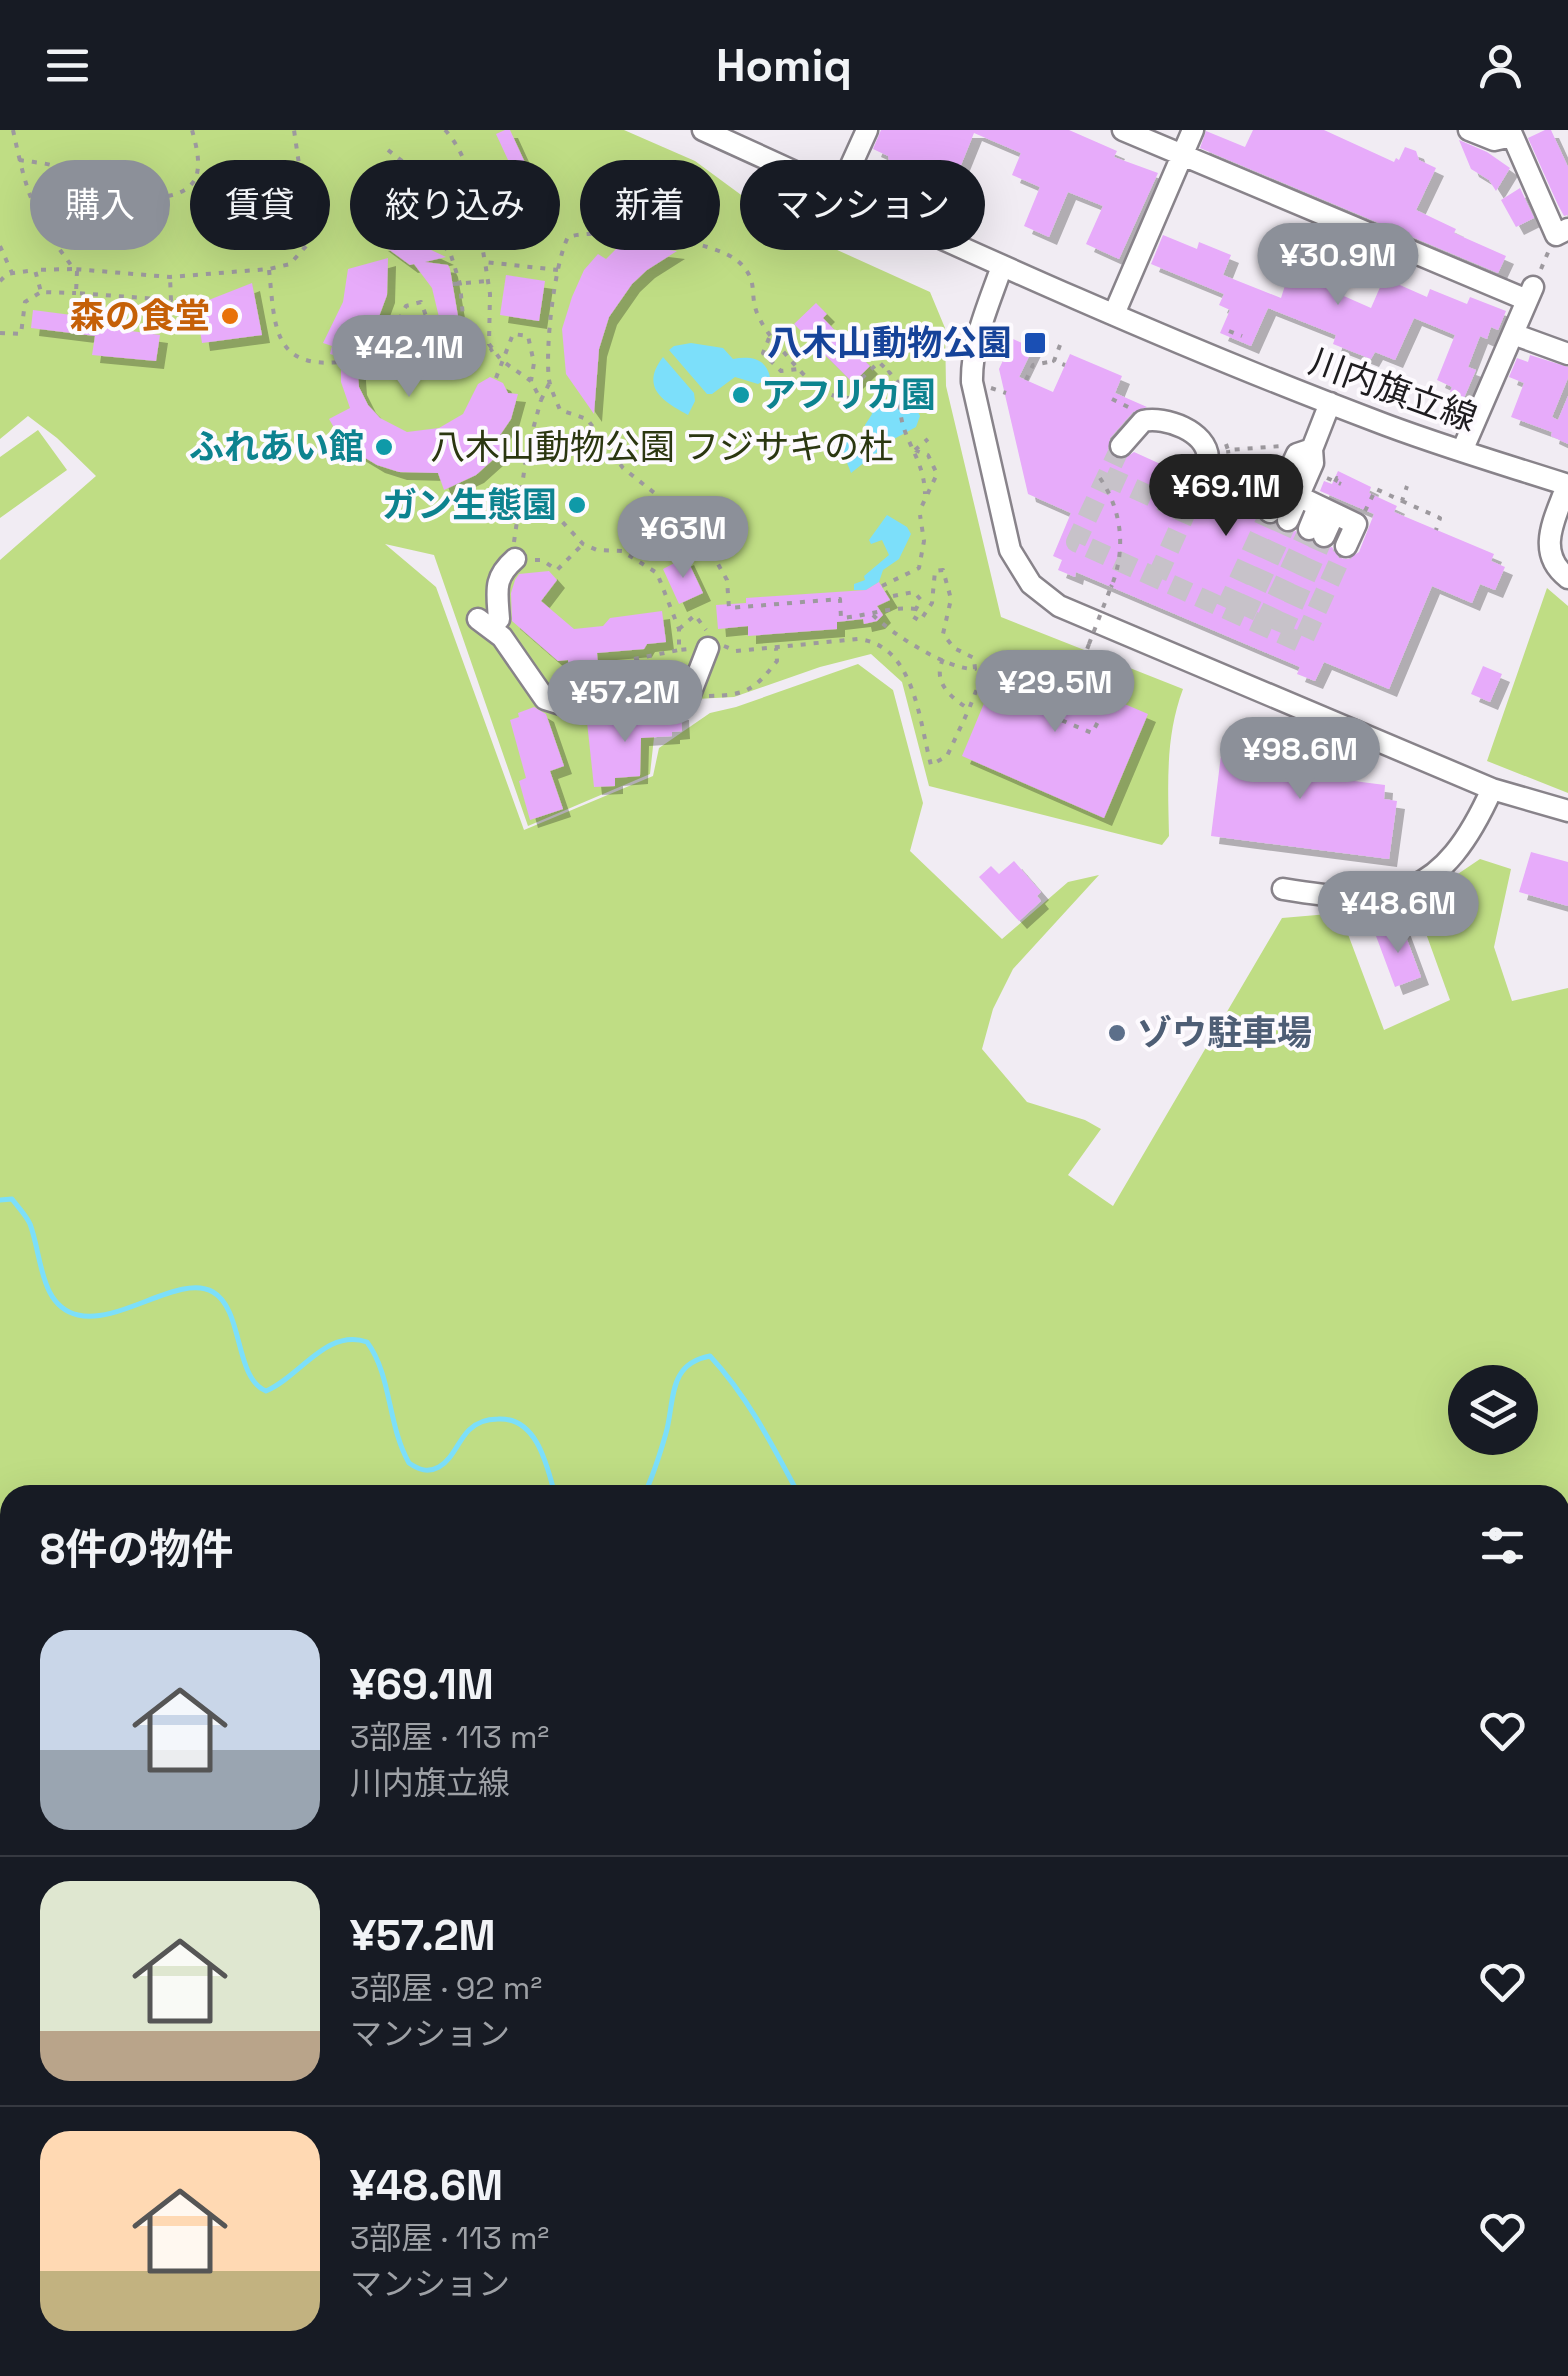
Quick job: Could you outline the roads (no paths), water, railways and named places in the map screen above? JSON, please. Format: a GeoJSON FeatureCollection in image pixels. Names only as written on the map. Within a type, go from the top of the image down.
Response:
{"type":"FeatureCollection","features":[{"type":"Feature","properties":{"kind":"street","name":"川内旗立線"},"geometry":{"type":"LineString","coordinates":[[704,130],[767,160]]}},
{"type":"Feature","properties":{"kind":"street"},"geometry":{"type":"LineString","coordinates":[[853,160],[867,130]]}},
{"type":"Feature","properties":{"kind":"street"},"geometry":{"type":"LineString","coordinates":[[1123,130],[1530,294],[1462,451]]}},
{"type":"Feature","properties":{"kind":"street"},"geometry":{"type":"LineString","coordinates":[[1114,314],[1193,130]]}},
{"type":"Feature","properties":{"kind":"street"},"geometry":{"type":"LineString","coordinates":[[1469,130],[1494,140],[1511,133],[1562,232]]}},
{"type":"Feature","properties":{"kind":"street","name":"川内旗立線"},"geometry":{"type":"LineString","coordinates":[[966,250],[1330,403],[1568,485]]}},
{"type":"Feature","properties":{"kind":"street"},"geometry":{"type":"LineString","coordinates":[[1002,266],[974,350],[972,382],[1010,550],[1031,584],[1059,606],[1492,788],[1568,812]]}},
{"type":"Feature","properties":{"kind":"street"},"geometry":{"type":"LineString","coordinates":[[1513,334],[1568,354]]}},
{"type":"Feature","properties":{"kind":"street"},"geometry":{"type":"LineString","coordinates":[[1279,516],[1289,493],[1313,463],[1312,450],[1330,403]]}},
{"type":"Feature","properties":{"kind":"street"},"geometry":{"type":"LineString","coordinates":[[1120,446],[1143,421],[1166,421],[1203,442],[1208,462],[1200,481]]}},
{"type":"Feature","properties":{"kind":"street"},"geometry":{"type":"LineString","coordinates":[[1568,485],[1547,543],[1551,558],[1568,578]]}},
{"type":"Feature","properties":{"kind":"street"},"geometry":{"type":"LineString","coordinates":[[1289,493],[1356,524],[1346,546]]}},
{"type":"Feature","properties":{"kind":"street"},"geometry":{"type":"LineString","coordinates":[[1316,533],[1326,510]]}},
{"type":"Feature","properties":{"kind":"street"},"geometry":{"type":"LineString","coordinates":[[515,558],[500,573],[499,619],[484,624],[508,644],[545,699],[561,704],[689,697],[708,648]]}},
{"type":"Feature","properties":{"kind":"street"},"geometry":{"type":"LineString","coordinates":[[1283,890],[1368,898],[1394,894],[1430,877],[1461,849],[1492,788]]}},
{"type":"Feature","properties":{"kind":"water"},"geometry":{"type":"Polygon","coordinates":[[[691,343],[723,348],[733,359],[756,360],[765,366],[770,377],[758,384],[735,377],[707,394],[669,350],[691,343]]]}},
{"type":"Feature","properties":{"kind":"water"},"geometry":{"type":"Polygon","coordinates":[[[663,357],[694,393],[695,401],[688,415],[657,392],[654,377],[663,357]]]}},
{"type":"Feature","properties":{"kind":"water"},"geometry":{"type":"Polygon","coordinates":[[[905,399],[914,404],[920,416],[916,427],[851,473],[842,450],[844,442],[848,440],[850,449],[856,451],[865,445],[865,425],[872,414],[870,405],[905,399]]]}},
{"type":"Feature","properties":{"kind":"water"},"geometry":{"type":"Polygon","coordinates":[[[887,515],[907,527],[911,534],[899,559],[883,570],[879,582],[866,590],[854,590],[854,584],[865,580],[864,576],[889,555],[882,540],[871,544],[869,540],[887,515]]]}},
{"type":"Feature","properties":{"kind":"waterway"},"geometry":{"type":"LineString","coordinates":[[0,1200],[12,1199],[28,1221],[44,1278],[65,1310],[95,1316],[184,1289],[213,1292],[230,1313],[249,1373],[266,1391],[326,1348],[352,1340],[367,1342],[381,1370],[409,1463],[424,1470],[435,1469],[444,1464],[475,1425],[511,1420],[531,1434],[538,1445],[552,1485]]}},
{"type":"Feature","properties":{"kind":"waterway"},"geometry":{"type":"LineString","coordinates":[[648,1485],[664,1441],[680,1375],[696,1360],[710,1356],[748,1405],[794,1485]]}},
{"type":"Feature","properties":{"kind":"tunnel"},"geometry":{"type":"LineString","coordinates":[[1121,446],[1076,542],[1302,643],[1346,546]]}},
{"type":"Feature","properties":{"kind":"tunnel"},"geometry":{"type":"LineString","coordinates":[[1106,476],[1186,512]]}},
{"type":"Feature","properties":{"kind":"tunnel"},"geometry":{"type":"LineString","coordinates":[[1157,577],[1200,481]]}},
{"type":"Feature","properties":{"kind":"tunnel"},"geometry":{"type":"LineString","coordinates":[[1226,608],[1270,512]]}},
{"type":"Feature","properties":{"kind":"tunnel"},"geometry":{"type":"LineString","coordinates":[[1244,616],[1288,520]]}},
{"type":"Feature","properties":{"kind":"tunnel"},"geometry":{"type":"LineString","coordinates":[[1264,625],[1309,529]]}},
{"type":"Feature","properties":{"kind":"tunnel"},"geometry":{"type":"LineString","coordinates":[[1281,633],[1324,536]]}},
{"type":"Feature","properties":{"kind":"place","name":"森の食堂"},"geometry":{"type":"Point","coordinates":[230,316]}},
{"type":"Feature","properties":{"kind":"place","name":"八木山動物公園"},"geometry":{"type":"Point","coordinates":[1035,343]}},
{"type":"Feature","properties":{"kind":"place","name":"アフリカ園"},"geometry":{"type":"Point","coordinates":[741,395]}},
{"type":"Feature","properties":{"kind":"place","name":"ふれあい館"},"geometry":{"type":"Point","coordinates":[384,447]}},
{"type":"Feature","properties":{"kind":"place","name":"ガン生態園"},"geometry":{"type":"Point","coordinates":[577,505]}},
{"type":"Feature","properties":{"kind":"place","name":"ゾウ駐車場"},"geometry":{"type":"Point","coordinates":[1117,1033]}},
{"type":"Feature","properties":{"kind":"park label","name":"八木山動物公園 フジサキの杜"},"geometry":{"type":"Point","coordinates":[662,447]}}]}
